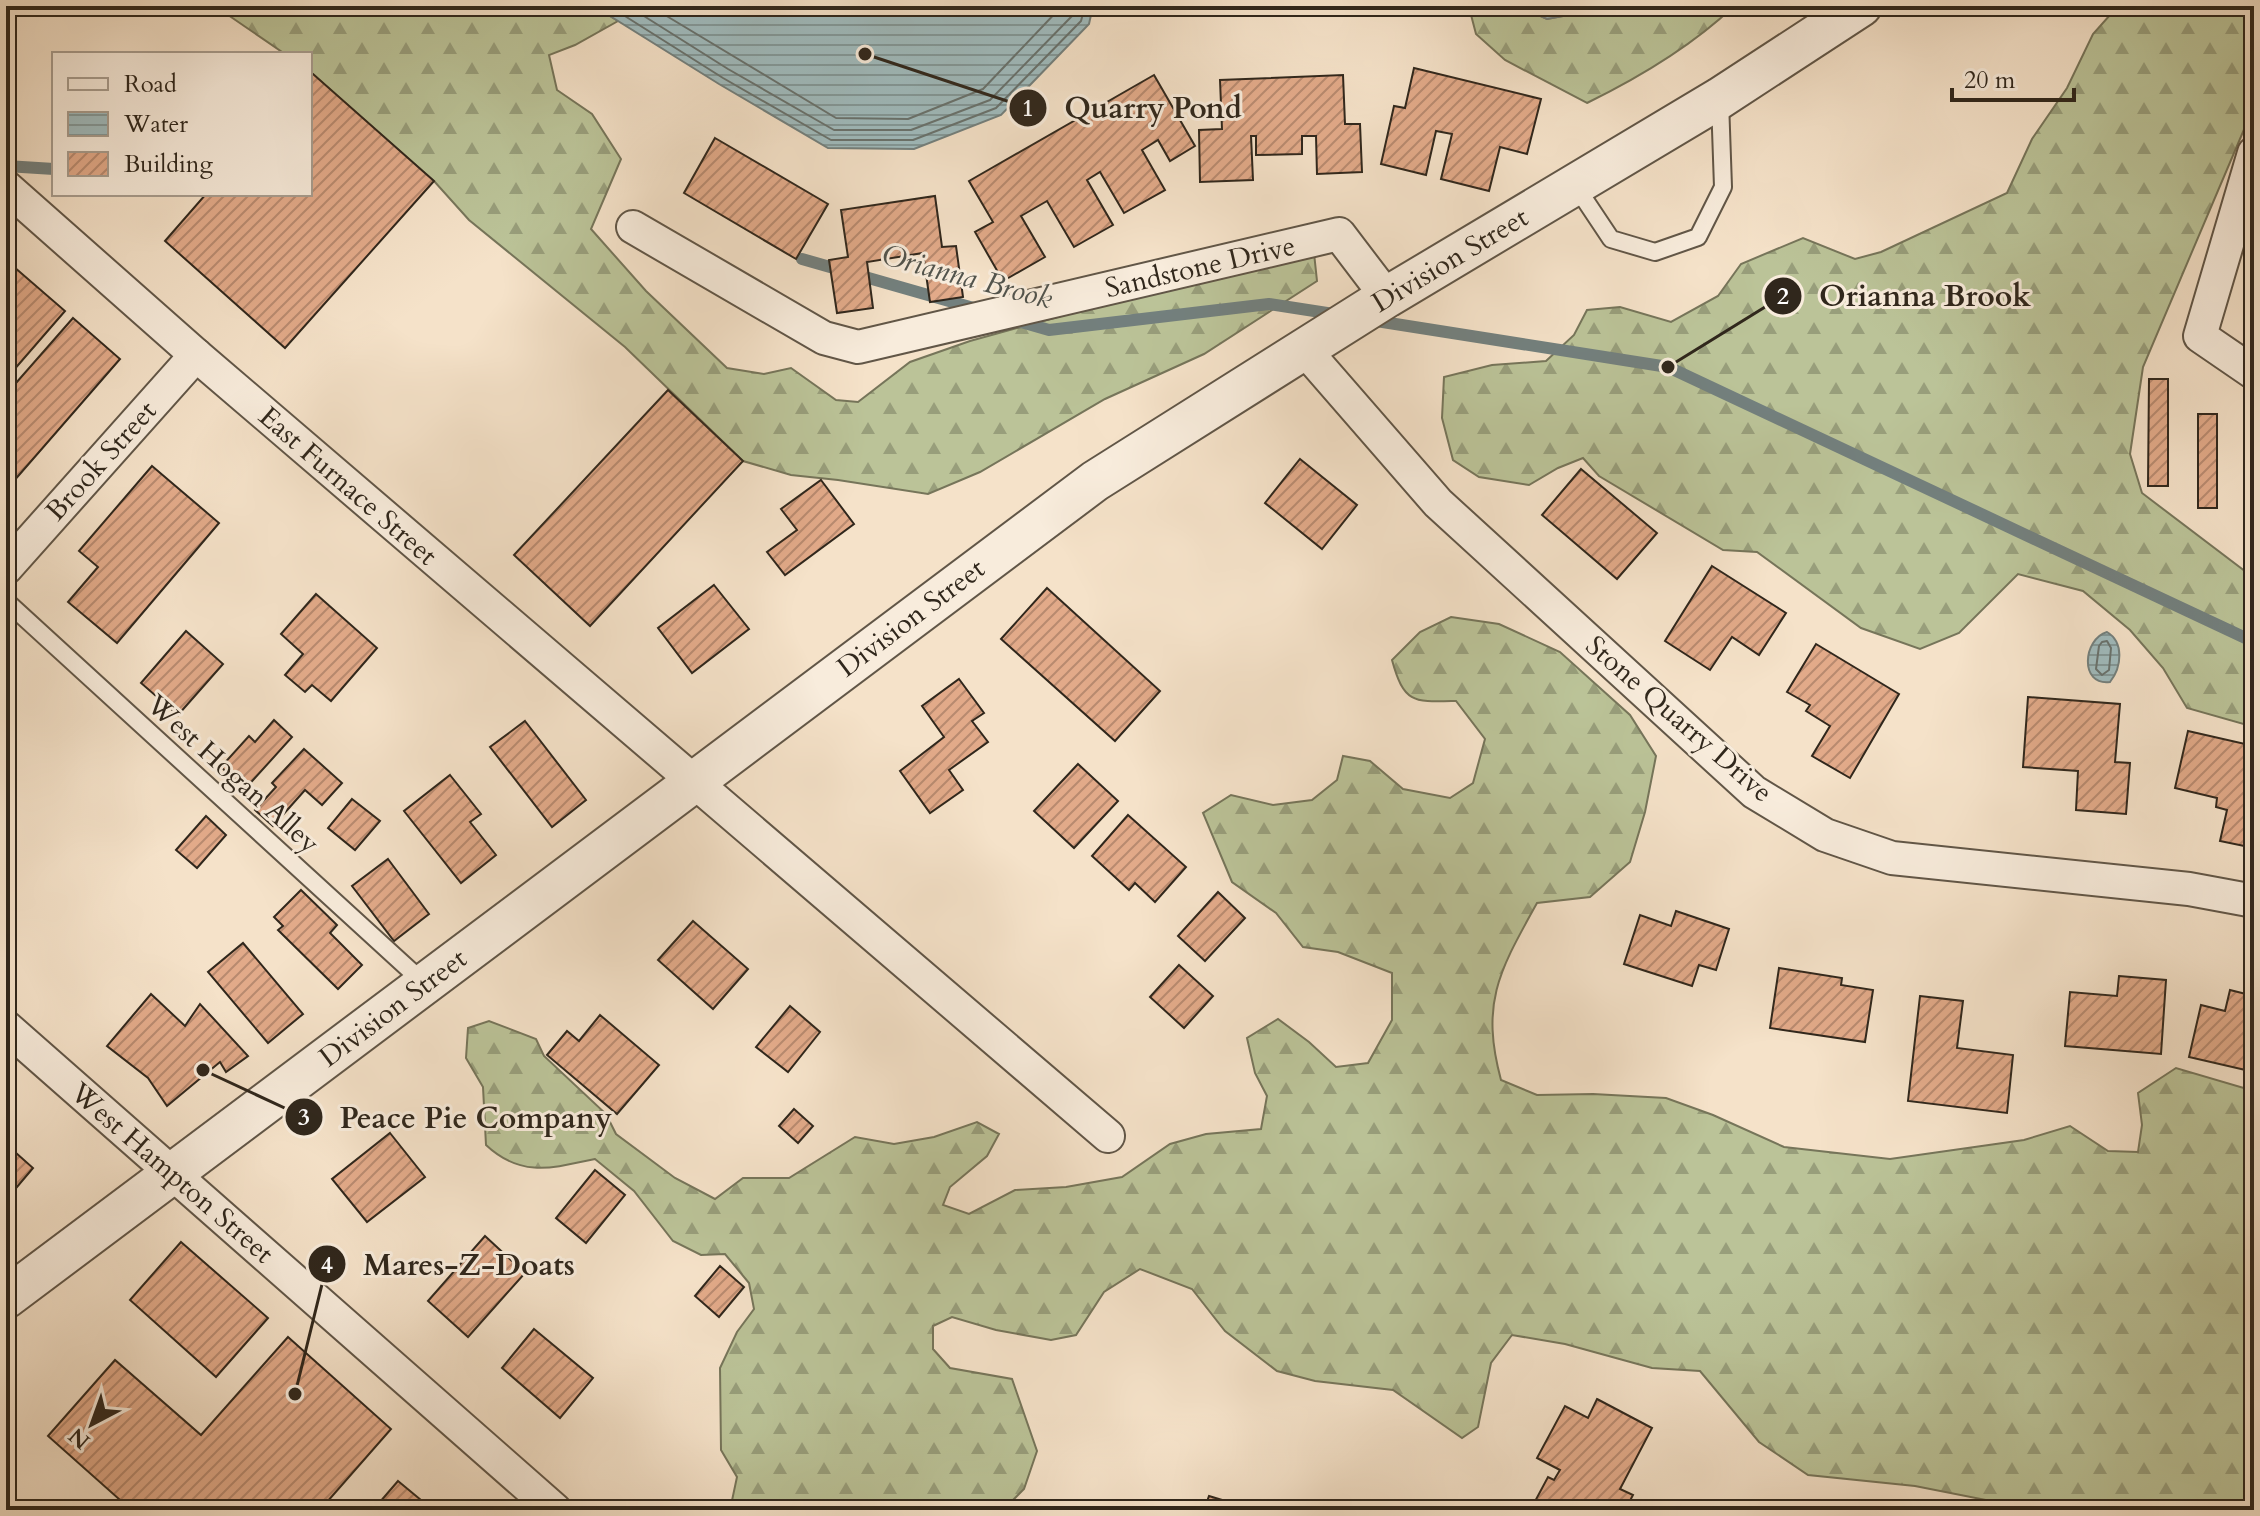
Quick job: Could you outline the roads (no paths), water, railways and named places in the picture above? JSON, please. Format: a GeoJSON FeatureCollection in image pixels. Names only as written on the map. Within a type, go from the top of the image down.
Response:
{"type":"FeatureCollection","features":[{"type":"Feature","properties":{"kind":"street","name":"Division Street"},"geometry":{"type":"LineString","coordinates":[[6,1298],[1095,481],[1387,297],[1720,98],[1861,6]]}},
{"type":"Feature","properties":{"kind":"street"},"geometry":{"type":"LineString","coordinates":[[2254,153],[2200,336],[2254,373]]}},
{"type":"Feature","properties":{"kind":"street","name":"East Furnace Street"},"geometry":{"type":"LineString","coordinates":[[6,187],[196,355],[1108,1136]]}},
{"type":"Feature","properties":{"kind":"street","name":"Sandstone Drive"},"geometry":{"type":"LineString","coordinates":[[633,227],[824,338],[858,347],[1339,234],[1387,297]]}},
{"type":"Feature","properties":{"kind":"street","name":"Stone Quarry Drive"},"geometry":{"type":"LineString","coordinates":[[1304,349],[1438,503],[1754,792],[1825,835],[1892,858],[2189,889],[2254,901]]}},
{"type":"Feature","properties":{"kind":"street","name":"Brook Street"},"geometry":{"type":"LineString","coordinates":[[6,568],[196,355]]}},
{"type":"Feature","properties":{"kind":"street","name":"West Hampton Street"},"geometry":{"type":"LineString","coordinates":[[6,1027],[555,1510]]}},
{"type":"Feature","properties":{"kind":"lane"},"geometry":{"type":"LineString","coordinates":[[1575,185],[1611,239],[1655,252],[1698,237],[1723,187],[1720,98]]}},
{"type":"Feature","properties":{"kind":"lane","name":"West Hogan Alley"},"geometry":{"type":"LineString","coordinates":[[6,601],[426,984]]}},
{"type":"Feature","properties":{"kind":"water"},"geometry":{"type":"Polygon","coordinates":[[[594,6],[1093,6],[1089,24],[1001,115],[914,149],[828,148],[594,6]]]}},
{"type":"Feature","properties":{"kind":"water"},"geometry":{"type":"Polygon","coordinates":[[[1518,6],[1617,6],[1547,19],[1518,6]]]}},
{"type":"Feature","properties":{"kind":"water"},"geometry":{"type":"Polygon","coordinates":[[[2107,632],[2119,648],[2119,662],[2110,682],[2093,677],[2088,661],[2093,643],[2107,632]]]}},
{"type":"Feature","properties":{"kind":"waterway","name":"Orianna Brook"},"geometry":{"type":"LineString","coordinates":[[6,166],[52,169]]}},
{"type":"Feature","properties":{"kind":"waterway","name":"Orianna Brook"},"geometry":{"type":"LineString","coordinates":[[802,259],[977,309]]}},
{"type":"Feature","properties":{"kind":"waterway","name":"Orianna Brook"},"geometry":{"type":"LineString","coordinates":[[1014,320],[1049,330],[1269,304],[1340,315]]}},
{"type":"Feature","properties":{"kind":"waterway","name":"Orianna Brook"},"geometry":{"type":"LineString","coordinates":[[1370,320],[1668,367],[2254,642]]}},
{"type":"Feature","properties":{"kind":"place","name":"Quarry Pond"},"geometry":{"type":"Point","coordinates":[865,54]}},
{"type":"Feature","properties":{"kind":"place","name":"Orianna Brook"},"geometry":{"type":"Point","coordinates":[1668,367]}},
{"type":"Feature","properties":{"kind":"place","name":"Peace Pie Company"},"geometry":{"type":"Point","coordinates":[203,1070]}},
{"type":"Feature","properties":{"kind":"place","name":"Mares-Z-Doats"},"geometry":{"type":"Point","coordinates":[295,1394]}}]}
